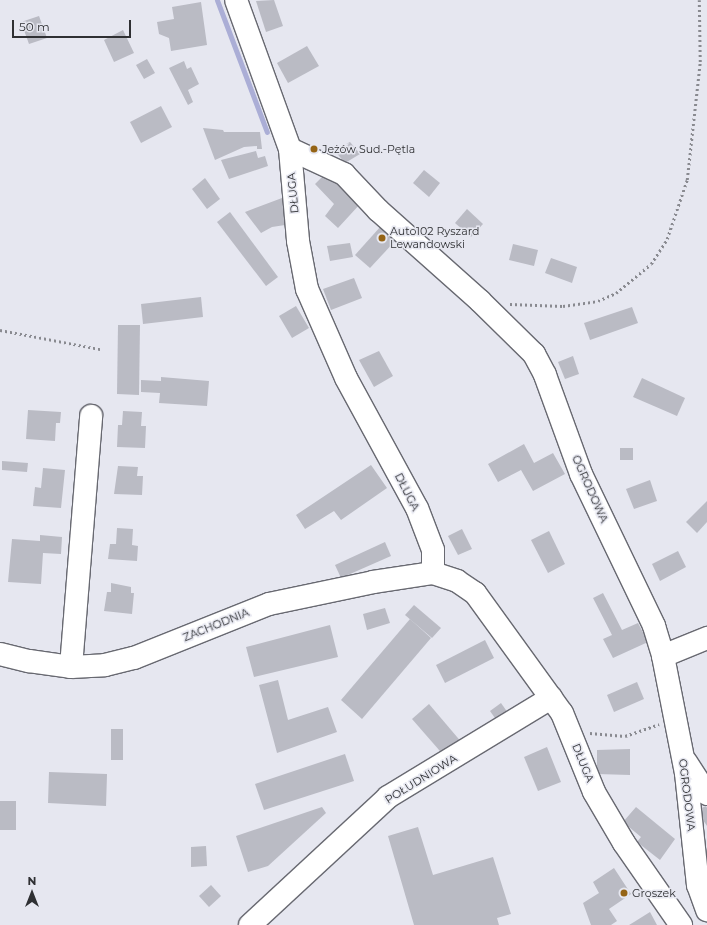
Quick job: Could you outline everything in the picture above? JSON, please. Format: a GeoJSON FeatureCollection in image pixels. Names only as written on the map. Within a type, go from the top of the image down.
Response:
{"type":"FeatureCollection","features":[{"type":"Feature","properties":{"kind":"street","name":"DŁUGA"},"geometry":{"type":"LineString","coordinates":[[236,0],[290,149],[298,241],[307,289],[346,378],[417,508],[433,550],[433,573],[457,581],[475,593],[562,713],[594,792],[624,844],[655,885],[681,925]]}},
{"type":"Feature","properties":{"kind":"street","name":"OGRODOWA"},"geometry":{"type":"LineString","coordinates":[[290,149],[344,174],[378,210],[480,301],[534,354],[545,375],[580,474],[654,626],[663,656],[682,756],[698,885],[707,910]]}},
{"type":"Feature","properties":{"kind":"street"},"geometry":{"type":"LineString","coordinates":[[71,667],[91,416]]}},
{"type":"Feature","properties":{"kind":"street","name":"ZACHODNIA"},"geometry":{"type":"LineString","coordinates":[[0,654],[29,661],[71,667],[105,665],[134,658],[269,604],[373,582],[433,573]]}},
{"type":"Feature","properties":{"kind":"street"},"geometry":{"type":"LineString","coordinates":[[663,656],[707,638]]}},
{"type":"Feature","properties":{"kind":"street","name":"POŁUDNIOWA"},"geometry":{"type":"LineString","coordinates":[[250,925],[388,797],[551,698]]}},
{"type":"Feature","properties":{"kind":"street"},"geometry":{"type":"LineString","coordinates":[[682,756],[707,794]]}},
{"type":"Feature","properties":{"kind":"path"},"geometry":{"type":"LineString","coordinates":[[508,304],[563,306],[598,301],[616,293],[651,264],[666,239],[687,180],[700,62],[698,0]]}},
{"type":"Feature","properties":{"kind":"path"},"geometry":{"type":"LineString","coordinates":[[0,330],[100,349]]}},
{"type":"Feature","properties":{"kind":"path"},"geometry":{"type":"LineString","coordinates":[[570,731],[625,736],[659,724]]}},
{"type":"Feature","properties":{"kind":"building"},"geometry":{"type":"Polygon","coordinates":[[[274,0],[283,26],[266,32],[256,1],[274,0]]]}},
{"type":"Feature","properties":{"kind":"building"},"geometry":{"type":"Polygon","coordinates":[[[201,2],[207,45],[171,51],[169,38],[159,34],[157,22],[174,19],[172,7],[201,2]]]}},
{"type":"Feature","properties":{"kind":"building"},"geometry":{"type":"Polygon","coordinates":[[[39,16],[47,38],[29,44],[21,22],[39,16]]]}},
{"type":"Feature","properties":{"kind":"building"},"geometry":{"type":"Polygon","coordinates":[[[123,30],[134,53],[114,62],[104,40],[123,30]]]}},
{"type":"Feature","properties":{"kind":"building"},"geometry":{"type":"Polygon","coordinates":[[[307,46],[319,66],[288,83],[277,63],[307,46]]]}},
{"type":"Feature","properties":{"kind":"building"},"geometry":{"type":"Polygon","coordinates":[[[147,59],[155,73],[144,79],[136,65],[147,59]]]}},
{"type":"Feature","properties":{"kind":"building"},"geometry":{"type":"Polygon","coordinates":[[[184,61],[187,69],[191,67],[199,84],[188,90],[193,102],[188,105],[169,68],[184,61]]]}},
{"type":"Feature","properties":{"kind":"building"},"geometry":{"type":"Polygon","coordinates":[[[161,106],[172,127],[141,143],[130,122],[161,106]]]}},
{"type":"Feature","properties":{"kind":"building"},"geometry":{"type":"Polygon","coordinates":[[[203,128],[223,130],[224,132],[260,132],[262,149],[257,149],[257,146],[244,147],[215,160],[203,128]]]}},
{"type":"Feature","properties":{"kind":"building"},"geometry":{"type":"Polygon","coordinates":[[[350,142],[360,154],[345,163],[334,150],[350,142]]]}},
{"type":"Feature","properties":{"kind":"building"},"geometry":{"type":"Polygon","coordinates":[[[256,151],[258,158],[265,156],[268,166],[229,179],[221,160],[256,151]]]}},
{"type":"Feature","properties":{"kind":"building"},"geometry":{"type":"Polygon","coordinates":[[[424,170],[440,183],[429,197],[413,183],[424,170]]]}},
{"type":"Feature","properties":{"kind":"building"},"geometry":{"type":"Polygon","coordinates":[[[328,171],[361,203],[338,228],[325,216],[334,204],[315,184],[328,171]]]}},
{"type":"Feature","properties":{"kind":"building"},"geometry":{"type":"Polygon","coordinates":[[[205,178],[220,199],[207,209],[192,189],[205,178]]]}},
{"type":"Feature","properties":{"kind":"building"},"geometry":{"type":"Polygon","coordinates":[[[282,198],[285,225],[272,227],[261,233],[245,212],[282,198]]]}},
{"type":"Feature","properties":{"kind":"building"},"geometry":{"type":"Polygon","coordinates":[[[467,209],[483,224],[471,237],[455,223],[467,209]]]}},
{"type":"Feature","properties":{"kind":"building"},"geometry":{"type":"Polygon","coordinates":[[[230,212],[278,277],[266,286],[217,222],[230,212]]]}},
{"type":"Feature","properties":{"kind":"building"},"geometry":{"type":"Polygon","coordinates":[[[381,226],[396,240],[370,268],[355,255],[381,226]]]}},
{"type":"Feature","properties":{"kind":"building"},"geometry":{"type":"Polygon","coordinates":[[[350,243],[353,257],[330,261],[327,246],[350,243]]]}},
{"type":"Feature","properties":{"kind":"building"},"geometry":{"type":"Polygon","coordinates":[[[513,244],[538,250],[534,266],[509,260],[513,244]]]}},
{"type":"Feature","properties":{"kind":"building"},"geometry":{"type":"Polygon","coordinates":[[[551,258],[577,267],[572,283],[545,273],[551,258]]]}},
{"type":"Feature","properties":{"kind":"building"},"geometry":{"type":"Polygon","coordinates":[[[354,278],[362,298],[331,310],[323,289],[354,278]]]}},
{"type":"Feature","properties":{"kind":"building"},"geometry":{"type":"Polygon","coordinates":[[[201,297],[203,317],[143,324],[141,304],[201,297]]]}},
{"type":"Feature","properties":{"kind":"building"},"geometry":{"type":"Polygon","coordinates":[[[296,306],[309,328],[292,338],[279,316],[296,306]]]}},
{"type":"Feature","properties":{"kind":"building"},"geometry":{"type":"Polygon","coordinates":[[[632,307],[638,323],[590,340],[584,323],[632,307]]]}},
{"type":"Feature","properties":{"kind":"building"},"geometry":{"type":"Polygon","coordinates":[[[118,325],[140,325],[139,395],[117,394],[118,325]]]}},
{"type":"Feature","properties":{"kind":"building"},"geometry":{"type":"Polygon","coordinates":[[[379,351],[393,376],[374,387],[359,360],[379,351]]]}},
{"type":"Feature","properties":{"kind":"building"},"geometry":{"type":"Polygon","coordinates":[[[573,356],[579,374],[565,379],[558,362],[573,356]]]}},
{"type":"Feature","properties":{"kind":"building"},"geometry":{"type":"Polygon","coordinates":[[[161,377],[209,381],[207,406],[159,403],[160,393],[141,392],[141,380],[161,381],[161,377]]]}},
{"type":"Feature","properties":{"kind":"building"},"geometry":{"type":"Polygon","coordinates":[[[642,378],[685,398],[677,416],[633,397],[642,378]]]}},
{"type":"Feature","properties":{"kind":"building"},"geometry":{"type":"Polygon","coordinates":[[[28,410],[61,412],[60,423],[56,423],[55,441],[26,439],[28,410]]]}},
{"type":"Feature","properties":{"kind":"building"},"geometry":{"type":"Polygon","coordinates":[[[123,411],[142,412],[141,426],[146,426],[145,448],[117,447],[118,425],[122,425],[123,411]]]}},
{"type":"Feature","properties":{"kind":"building"},"geometry":{"type":"Polygon","coordinates":[[[524,444],[534,463],[553,453],[565,474],[533,491],[521,470],[498,482],[488,464],[524,444]]]}},
{"type":"Feature","properties":{"kind":"building"},"geometry":{"type":"Polygon","coordinates":[[[620,448],[633,448],[633,460],[620,460],[620,448]]]}},
{"type":"Feature","properties":{"kind":"building"},"geometry":{"type":"Polygon","coordinates":[[[2,461],[28,463],[27,472],[2,470],[2,461]]]}},
{"type":"Feature","properties":{"kind":"building"},"geometry":{"type":"Polygon","coordinates":[[[371,465],[387,488],[341,520],[334,511],[305,529],[296,515],[371,465]]]}},
{"type":"Feature","properties":{"kind":"building"},"geometry":{"type":"Polygon","coordinates":[[[118,466],[138,467],[137,476],[143,476],[142,495],[114,494],[118,466]]]}},
{"type":"Feature","properties":{"kind":"building"},"geometry":{"type":"Polygon","coordinates":[[[43,468],[65,470],[61,508],[33,506],[35,487],[41,488],[43,468]]]}},
{"type":"Feature","properties":{"kind":"building"},"geometry":{"type":"Polygon","coordinates":[[[650,480],[657,501],[634,509],[626,489],[650,480]]]}},
{"type":"Feature","properties":{"kind":"building"},"geometry":{"type":"Polygon","coordinates":[[[707,501],[707,522],[697,533],[686,522],[707,501]]]}},
{"type":"Feature","properties":{"kind":"building"},"geometry":{"type":"Polygon","coordinates":[[[117,528],[133,529],[132,545],[138,546],[137,561],[108,559],[110,544],[116,544],[117,528]]]}},
{"type":"Feature","properties":{"kind":"building"},"geometry":{"type":"Polygon","coordinates":[[[462,529],[472,549],[458,555],[448,536],[462,529]]]}},
{"type":"Feature","properties":{"kind":"building"},"geometry":{"type":"Polygon","coordinates":[[[549,531],[565,564],[548,573],[531,540],[549,531]]]}},
{"type":"Feature","properties":{"kind":"building"},"geometry":{"type":"Polygon","coordinates":[[[40,535],[62,537],[61,554],[43,553],[41,584],[8,582],[12,539],[40,541],[40,535]]]}},
{"type":"Feature","properties":{"kind":"building"},"geometry":{"type":"Polygon","coordinates":[[[385,542],[391,556],[341,578],[335,565],[385,542]]]}},
{"type":"Feature","properties":{"kind":"building"},"geometry":{"type":"Polygon","coordinates":[[[678,551],[686,567],[660,581],[652,564],[678,551]]]}},
{"type":"Feature","properties":{"kind":"building"},"geometry":{"type":"Polygon","coordinates":[[[111,583],[131,587],[131,593],[134,593],[132,614],[104,611],[107,592],[111,592],[111,583]]]}},
{"type":"Feature","properties":{"kind":"building"},"geometry":{"type":"Polygon","coordinates":[[[603,593],[622,630],[638,623],[648,642],[613,658],[603,639],[612,635],[593,598],[603,593]]]}},
{"type":"Feature","properties":{"kind":"building"},"geometry":{"type":"Polygon","coordinates":[[[414,605],[441,628],[432,638],[405,615],[414,605]]]}},
{"type":"Feature","properties":{"kind":"building"},"geometry":{"type":"Polygon","coordinates":[[[385,608],[390,623],[367,630],[363,614],[385,608]]]}},
{"type":"Feature","properties":{"kind":"building"},"geometry":{"type":"Polygon","coordinates":[[[410,619],[431,638],[362,719],[341,700],[410,619]]]}},
{"type":"Feature","properties":{"kind":"building"},"geometry":{"type":"Polygon","coordinates":[[[330,625],[338,657],[254,677],[246,647],[330,625]]]}},
{"type":"Feature","properties":{"kind":"building"},"geometry":{"type":"Polygon","coordinates":[[[485,640],[494,658],[445,683],[436,665],[485,640]]]}},
{"type":"Feature","properties":{"kind":"building"},"geometry":{"type":"Polygon","coordinates":[[[278,680],[288,720],[328,707],[337,732],[277,753],[259,685],[278,680]]]}},
{"type":"Feature","properties":{"kind":"building"},"geometry":{"type":"Polygon","coordinates":[[[637,682],[644,699],[614,712],[607,695],[637,682]]]}},
{"type":"Feature","properties":{"kind":"building"},"geometry":{"type":"Polygon","coordinates":[[[501,703],[508,713],[497,721],[490,711],[501,703]]]}},
{"type":"Feature","properties":{"kind":"building"},"geometry":{"type":"Polygon","coordinates":[[[429,704],[463,744],[446,758],[412,719],[429,704]]]}},
{"type":"Feature","properties":{"kind":"building"},"geometry":{"type":"Polygon","coordinates":[[[111,729],[123,729],[123,760],[111,760],[111,729]]]}},
{"type":"Feature","properties":{"kind":"building"},"geometry":{"type":"Polygon","coordinates":[[[547,747],[561,782],[538,791],[524,757],[547,747]]]}},
{"type":"Feature","properties":{"kind":"building"},"geometry":{"type":"Polygon","coordinates":[[[630,749],[630,775],[597,774],[597,750],[630,749]]]}},
{"type":"Feature","properties":{"kind":"building"},"geometry":{"type":"Polygon","coordinates":[[[345,754],[354,781],[264,810],[255,784],[345,754]]]}},
{"type":"Feature","properties":{"kind":"building"},"geometry":{"type":"Polygon","coordinates":[[[49,772],[107,774],[106,806],[48,803],[49,772]]]}},
{"type":"Feature","properties":{"kind":"building"},"geometry":{"type":"Polygon","coordinates":[[[0,801],[16,801],[16,830],[0,830],[0,801]]]}},
{"type":"Feature","properties":{"kind":"building"},"geometry":{"type":"Polygon","coordinates":[[[706,806],[707,826],[703,820],[698,821],[697,810],[706,806]]]}},
{"type":"Feature","properties":{"kind":"building"},"geometry":{"type":"Polygon","coordinates":[[[322,807],[326,813],[268,866],[248,872],[236,836],[322,807]]]}},
{"type":"Feature","properties":{"kind":"building"},"geometry":{"type":"Polygon","coordinates":[[[636,807],[675,839],[660,860],[637,842],[641,837],[623,822],[636,807]]]}},
{"type":"Feature","properties":{"kind":"building"},"geometry":{"type":"Polygon","coordinates":[[[418,827],[433,875],[493,857],[511,914],[497,918],[499,925],[414,925],[388,836],[418,827]]]}},
{"type":"Feature","properties":{"kind":"building"},"geometry":{"type":"Polygon","coordinates":[[[206,846],[207,866],[191,867],[191,847],[206,846]]]}},
{"type":"Feature","properties":{"kind":"building"},"geometry":{"type":"Polygon","coordinates":[[[614,868],[631,894],[609,909],[617,921],[611,925],[591,925],[583,903],[599,893],[593,882],[614,868]]]}},
{"type":"Feature","properties":{"kind":"building"},"geometry":{"type":"Polygon","coordinates":[[[211,885],[221,896],[209,907],[199,896],[211,885]]]}},
{"type":"Feature","properties":{"kind":"building"},"geometry":{"type":"Polygon","coordinates":[[[650,912],[657,925],[629,925],[634,922],[650,912]]]}},
{"type":"Feature","properties":{"kind":"waterway"},"geometry":{"type":"LineString","coordinates":[[217,0],[267,132]]}},
{"type":"Feature","properties":{"kind":"place","name":"Jeżów Sud.-Pętla"},"geometry":{"type":"Point","coordinates":[314,149]}},
{"type":"Feature","properties":{"kind":"place","name":"Auto102 Ryszard Lewandowski"},"geometry":{"type":"Point","coordinates":[382,238]}},
{"type":"Feature","properties":{"kind":"place","name":"Groszek"},"geometry":{"type":"Point","coordinates":[624,893]}}]}
